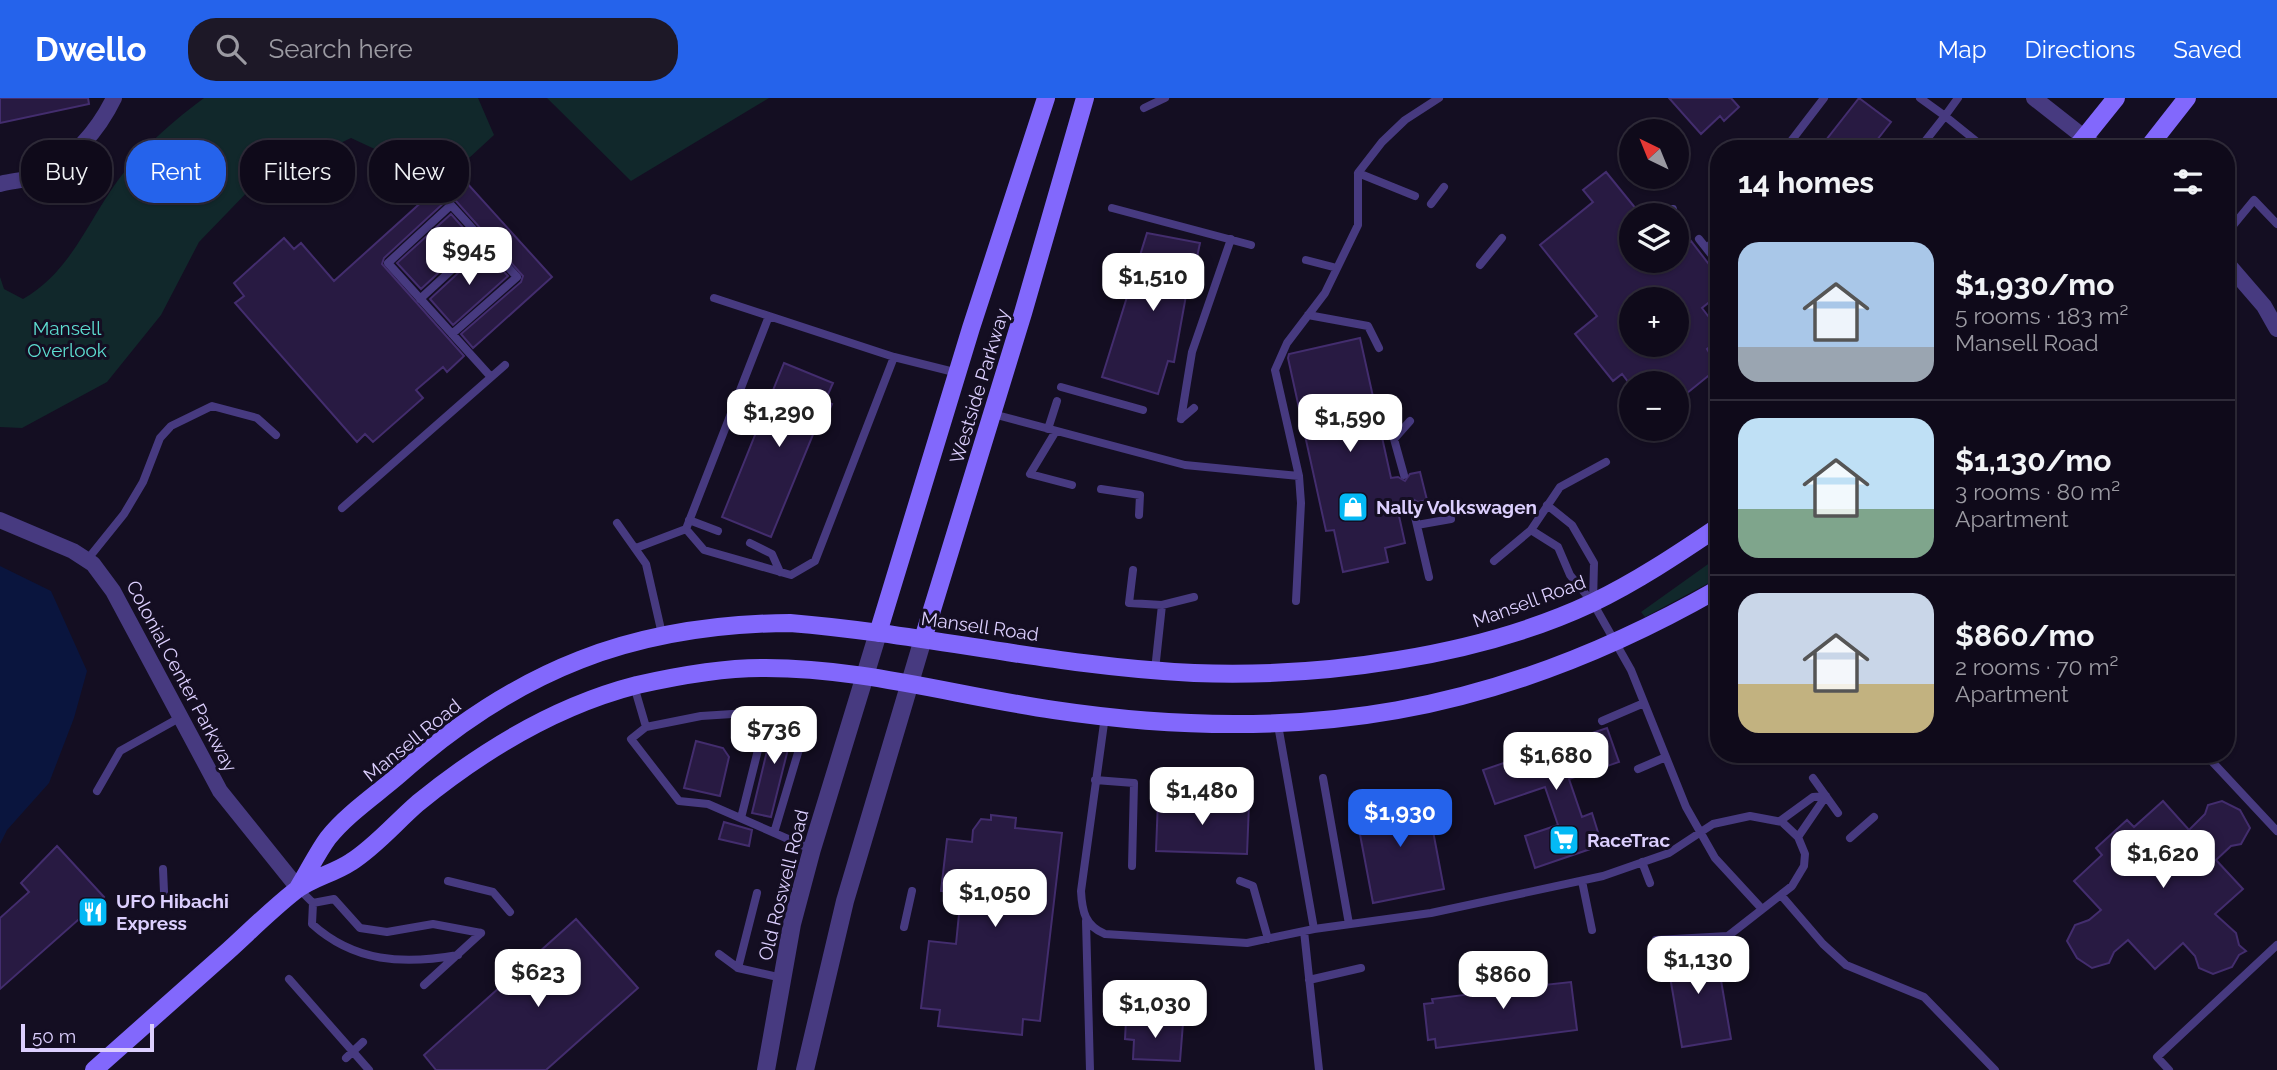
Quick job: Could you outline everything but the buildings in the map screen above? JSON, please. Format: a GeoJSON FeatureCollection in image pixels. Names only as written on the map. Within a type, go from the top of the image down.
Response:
{"type":"FeatureCollection","features":[{"type":"Feature","properties":{"kind":"main road","name":"Westside Parkway"},"geometry":{"type":"LineString","coordinates":[[878,633],[1046,98]]}},
{"type":"Feature","properties":{"kind":"main road","name":"Westside Parkway"},"geometry":{"type":"LineString","coordinates":[[923,639],[993,414],[1085,98]]}},
{"type":"Feature","properties":{"kind":"main road"},"geometry":{"type":"LineString","coordinates":[[2082,140],[2116,98]]}},
{"type":"Feature","properties":{"kind":"main road"},"geometry":{"type":"LineString","coordinates":[[2154,140],[2187,98]]}},
{"type":"Feature","properties":{"kind":"main road","name":"Mansell Road"},"geometry":{"type":"LineString","coordinates":[[299,888],[329,837],[417,759],[476,715],[527,683],[581,658],[662,634],[732,623],[790,623],[1154,670],[1293,673],[1420,655],[1490,641],[1593,603],[1710,532]]}},
{"type":"Feature","properties":{"kind":"main road","name":"Mansell Road"},"geometry":{"type":"LineString","coordinates":[[94,1070],[299,888],[352,862],[464,767],[515,734],[575,706],[634,686],[697,673],[759,667],[865,677],[1105,716],[1203,726],[1278,725],[1338,720],[1465,698],[1616,642],[1710,593]]}},
{"type":"Feature","properties":{"kind":"street"},"geometry":{"type":"LineString","coordinates":[[0,184],[39,175],[76,151],[107,112],[114,98]]}},
{"type":"Feature","properties":{"kind":"street"},"geometry":{"type":"LineString","coordinates":[[2034,98],[2077,140]]}},
{"type":"Feature","properties":{"kind":"street"},"geometry":{"type":"LineString","coordinates":[[2235,272],[2264,306],[2277,329]]}},
{"type":"Feature","properties":{"kind":"street","name":"Colonial Center Parkway"},"geometry":{"type":"LineString","coordinates":[[0,520],[87,560],[113,591],[220,791],[299,888]]}},
{"type":"Feature","properties":{"kind":"street","name":"Old Roswell Road"},"geometry":{"type":"LineString","coordinates":[[766,1070],[782,978],[812,849],[878,633]]}},
{"type":"Feature","properties":{"kind":"street","name":"Westside Parkway"},"geometry":{"type":"LineString","coordinates":[[908,684],[923,639]]}},
{"type":"Feature","properties":{"kind":"street"},"geometry":{"type":"LineString","coordinates":[[805,1070],[845,901],[908,684]]}},
{"type":"Feature","properties":{"kind":"lane"},"geometry":{"type":"LineString","coordinates":[[1144,108],[1165,98]]}},
{"type":"Feature","properties":{"kind":"lane"},"geometry":{"type":"LineString","coordinates":[[1296,601],[1301,503],[1299,476],[1275,370],[1287,343],[1325,293],[1358,225],[1358,173],[1405,120],[1439,98]]}},
{"type":"Feature","properties":{"kind":"lane"},"geometry":{"type":"LineString","coordinates":[[1792,140],[1824,98]]}},
{"type":"Feature","properties":{"kind":"lane"},"geometry":{"type":"LineString","coordinates":[[1920,98],[1975,140]]}},
{"type":"Feature","properties":{"kind":"lane"},"geometry":{"type":"LineString","coordinates":[[1926,140],[1958,98]]}},
{"type":"Feature","properties":{"kind":"lane"},"geometry":{"type":"LineString","coordinates":[[1358,173],[1415,196]]}},
{"type":"Feature","properties":{"kind":"lane"},"geometry":{"type":"LineString","coordinates":[[1431,204],[1444,187]]}},
{"type":"Feature","properties":{"kind":"lane"},"geometry":{"type":"LineString","coordinates":[[2235,222],[2254,200],[2277,224]]}},
{"type":"Feature","properties":{"kind":"lane"},"geometry":{"type":"LineString","coordinates":[[452,334],[517,276],[451,205],[388,263],[420,299],[491,377]]}},
{"type":"Feature","properties":{"kind":"lane"},"geometry":{"type":"LineString","coordinates":[[1112,208],[1251,245]]}},
{"type":"Feature","properties":{"kind":"lane"},"geometry":{"type":"LineString","coordinates":[[1194,408],[1181,419],[1192,352],[1231,239]]}},
{"type":"Feature","properties":{"kind":"lane"},"geometry":{"type":"LineString","coordinates":[[1480,265],[1502,239]]}},
{"type":"Feature","properties":{"kind":"lane"},"geometry":{"type":"LineString","coordinates":[[1699,239],[1710,253]]}},
{"type":"Feature","properties":{"kind":"lane"},"geometry":{"type":"LineString","coordinates":[[420,299],[484,240]]}},
{"type":"Feature","properties":{"kind":"lane"},"geometry":{"type":"LineString","coordinates":[[1707,249],[1710,245]]}},
{"type":"Feature","properties":{"kind":"lane"},"geometry":{"type":"LineString","coordinates":[[1306,260],[1337,268]]}},
{"type":"Feature","properties":{"kind":"lane"},"geometry":{"type":"LineString","coordinates":[[714,298],[894,357],[958,373]]}},
{"type":"Feature","properties":{"kind":"lane"},"geometry":{"type":"LineString","coordinates":[[1308,315],[1368,326],[1379,348]]}},
{"type":"Feature","properties":{"kind":"lane"},"geometry":{"type":"LineString","coordinates":[[688,524],[769,316]]}},
{"type":"Feature","properties":{"kind":"lane"},"geometry":{"type":"LineString","coordinates":[[688,524],[705,550],[780,572],[791,575],[815,561],[894,357]]}},
{"type":"Feature","properties":{"kind":"lane"},"geometry":{"type":"LineString","coordinates":[[342,508],[505,365]]}},
{"type":"Feature","properties":{"kind":"lane"},"geometry":{"type":"LineString","coordinates":[[1061,387],[1143,410]]}},
{"type":"Feature","properties":{"kind":"lane"},"geometry":{"type":"LineString","coordinates":[[1057,401],[1052,430],[1030,474],[1072,485]]}},
{"type":"Feature","properties":{"kind":"lane"},"geometry":{"type":"LineString","coordinates":[[87,560],[124,514],[143,482],[160,438],[171,426],[212,405],[257,418],[276,435]]}},
{"type":"Feature","properties":{"kind":"lane"},"geometry":{"type":"LineString","coordinates":[[993,414],[1185,465],[1299,476]]}},
{"type":"Feature","properties":{"kind":"lane"},"geometry":{"type":"LineString","coordinates":[[1404,475],[1394,439],[1410,421]]}},
{"type":"Feature","properties":{"kind":"lane"},"geometry":{"type":"LineString","coordinates":[[1494,561],[1531,530],[1560,487],[1606,462]]}},
{"type":"Feature","properties":{"kind":"lane"},"geometry":{"type":"LineString","coordinates":[[1101,489],[1140,495],[1139,515]]}},
{"type":"Feature","properties":{"kind":"lane"},"geometry":{"type":"LineString","coordinates":[[1412,504],[1429,578]]}},
{"type":"Feature","properties":{"kind":"lane"},"geometry":{"type":"LineString","coordinates":[[1547,505],[1572,525],[1594,563],[1593,603]]}},
{"type":"Feature","properties":{"kind":"lane"},"geometry":{"type":"LineString","coordinates":[[1417,525],[1451,519]]}},
{"type":"Feature","properties":{"kind":"lane"},"geometry":{"type":"LineString","coordinates":[[617,523],[646,564],[662,634]]}},
{"type":"Feature","properties":{"kind":"lane"},"geometry":{"type":"LineString","coordinates":[[636,548],[688,524],[718,531]]}},
{"type":"Feature","properties":{"kind":"lane"},"geometry":{"type":"LineString","coordinates":[[1531,530],[1558,547],[1570,575],[1593,603],[1616,642],[1644,703],[1686,807],[1715,858],[1762,909]]}},
{"type":"Feature","properties":{"kind":"lane"},"geometry":{"type":"LineString","coordinates":[[750,543],[772,554],[780,572]]}},
{"type":"Feature","properties":{"kind":"lane"},"geometry":{"type":"LineString","coordinates":[[1133,570],[1129,603],[1162,605],[1194,597]]}},
{"type":"Feature","properties":{"kind":"lane"},"geometry":{"type":"LineString","coordinates":[[1154,670],[1162,605]]}},
{"type":"Feature","properties":{"kind":"lane"},"geometry":{"type":"LineString","coordinates":[[634,686],[646,727]]}},
{"type":"Feature","properties":{"kind":"lane"},"geometry":{"type":"LineString","coordinates":[[1602,721],[1644,703]]}},
{"type":"Feature","properties":{"kind":"lane"},"geometry":{"type":"LineString","coordinates":[[741,818],[768,710]]}},
{"type":"Feature","properties":{"kind":"lane"},"geometry":{"type":"LineString","coordinates":[[775,832],[806,726],[794,710],[701,716],[646,727],[631,739],[679,801],[708,804],[812,849]]}},
{"type":"Feature","properties":{"kind":"lane"},"geometry":{"type":"LineString","coordinates":[[1090,1070],[1086,918],[1082,882],[1105,716]]}},
{"type":"Feature","properties":{"kind":"lane"},"geometry":{"type":"LineString","coordinates":[[97,791],[120,751],[181,717]]}},
{"type":"Feature","properties":{"kind":"lane"},"geometry":{"type":"LineString","coordinates":[[1278,725],[1314,929]]}},
{"type":"Feature","properties":{"kind":"lane"},"geometry":{"type":"LineString","coordinates":[[1638,769],[1666,757]]}},
{"type":"Feature","properties":{"kind":"lane"},"geometry":{"type":"LineString","coordinates":[[2214,763],[2277,831]]}},
{"type":"Feature","properties":{"kind":"lane"},"geometry":{"type":"LineString","coordinates":[[1813,778],[1838,813]]}},
{"type":"Feature","properties":{"kind":"lane"},"geometry":{"type":"LineString","coordinates":[[1323,779],[1349,924]]}},
{"type":"Feature","properties":{"kind":"lane"},"geometry":{"type":"LineString","coordinates":[[1095,780],[1134,783],[1132,866]]}},
{"type":"Feature","properties":{"kind":"lane"},"geometry":{"type":"LineString","coordinates":[[1780,821],[1813,797],[1826,796]]}},
{"type":"Feature","properties":{"kind":"lane"},"geometry":{"type":"LineString","coordinates":[[1798,837],[1826,796]]}},
{"type":"Feature","properties":{"kind":"lane"},"geometry":{"type":"LineString","coordinates":[[1086,918],[1090,926],[1105,934],[1247,943],[1314,929],[1432,913],[1582,881],[1669,853],[1713,824],[1735,818],[1764,817],[1780,821],[1798,837],[1805,854],[1804,866],[1792,886],[1728,936],[1656,940]]}},
{"type":"Feature","properties":{"kind":"lane"},"geometry":{"type":"LineString","coordinates":[[1850,838],[1874,817]]}},
{"type":"Feature","properties":{"kind":"lane"},"geometry":{"type":"LineString","coordinates":[[1642,862],[1650,883]]}},
{"type":"Feature","properties":{"kind":"lane"},"geometry":{"type":"LineString","coordinates":[[163,869],[164,892]]}},
{"type":"Feature","properties":{"kind":"lane"},"geometry":{"type":"LineString","coordinates":[[448,881],[493,892],[510,912]]}},
{"type":"Feature","properties":{"kind":"lane"},"geometry":{"type":"LineString","coordinates":[[1240,881],[1254,886],[1268,939]]}},
{"type":"Feature","properties":{"kind":"lane"},"geometry":{"type":"LineString","coordinates":[[1582,881],[1592,930]]}},
{"type":"Feature","properties":{"kind":"lane"},"geometry":{"type":"LineString","coordinates":[[299,888],[313,903],[312,924],[330,940],[361,956],[426,961],[458,955]]}},
{"type":"Feature","properties":{"kind":"lane"},"geometry":{"type":"LineString","coordinates":[[904,927],[912,891]]}},
{"type":"Feature","properties":{"kind":"lane"},"geometry":{"type":"LineString","coordinates":[[738,968],[757,892]]}},
{"type":"Feature","properties":{"kind":"lane"},"geometry":{"type":"LineString","coordinates":[[1781,895],[1840,960],[1931,1002],[1995,1070]]}},
{"type":"Feature","properties":{"kind":"lane"},"geometry":{"type":"LineString","coordinates":[[313,903],[334,899],[360,928],[387,932],[433,924],[481,933],[424,985]]}},
{"type":"Feature","properties":{"kind":"lane"},"geometry":{"type":"LineString","coordinates":[[1304,931],[1319,1070]]}},
{"type":"Feature","properties":{"kind":"lane"},"geometry":{"type":"LineString","coordinates":[[2169,1070],[2157,1057],[2277,945]]}},
{"type":"Feature","properties":{"kind":"lane"},"geometry":{"type":"LineString","coordinates":[[719,954],[738,968],[782,978]]}},
{"type":"Feature","properties":{"kind":"lane"},"geometry":{"type":"LineString","coordinates":[[1309,980],[1361,968]]}},
{"type":"Feature","properties":{"kind":"lane"},"geometry":{"type":"LineString","coordinates":[[289,979],[349,1055],[369,1070]]}},
{"type":"Feature","properties":{"kind":"lane"},"geometry":{"type":"LineString","coordinates":[[349,1055],[363,1042]]}},
{"type":"Feature","properties":{"kind":"green space","name":"Mansell Overlook"},"geometry":{"type":"Polygon","coordinates":[[[204,98],[478,98],[494,135],[469,158],[469,140],[369,140],[369,146],[351,138],[240,140],[240,200],[199,242],[161,315],[107,382],[22,428],[0,427],[0,277],[4,289],[23,299],[41,287],[68,257],[103,203],[112,203],[112,190],[126,171],[126,203],[226,203],[226,140],[154,140],[204,98]]]}},
{"type":"Feature","properties":{"kind":"green space"},"geometry":{"type":"Polygon","coordinates":[[[547,98],[769,98],[631,181],[547,98]]]}},
{"type":"Feature","properties":{"kind":"green space"},"geometry":{"type":"Polygon","coordinates":[[[1710,563],[1710,582],[1645,617],[1641,612],[1710,563]]]}},
{"type":"Feature","properties":{"kind":"water"},"geometry":{"type":"Polygon","coordinates":[[[0,566],[51,591],[87,671],[74,718],[49,783],[7,830],[0,844],[0,566]]]}},
{"type":"Feature","properties":{"kind":"place","name":"Nally Volkswagen"},"geometry":{"type":"Point","coordinates":[1353,507]}},
{"type":"Feature","properties":{"kind":"place","name":"RaceTrac"},"geometry":{"type":"Point","coordinates":[1564,840]}},
{"type":"Feature","properties":{"kind":"place","name":"UFO Hibachi Express"},"geometry":{"type":"Point","coordinates":[93,912]}}]}
